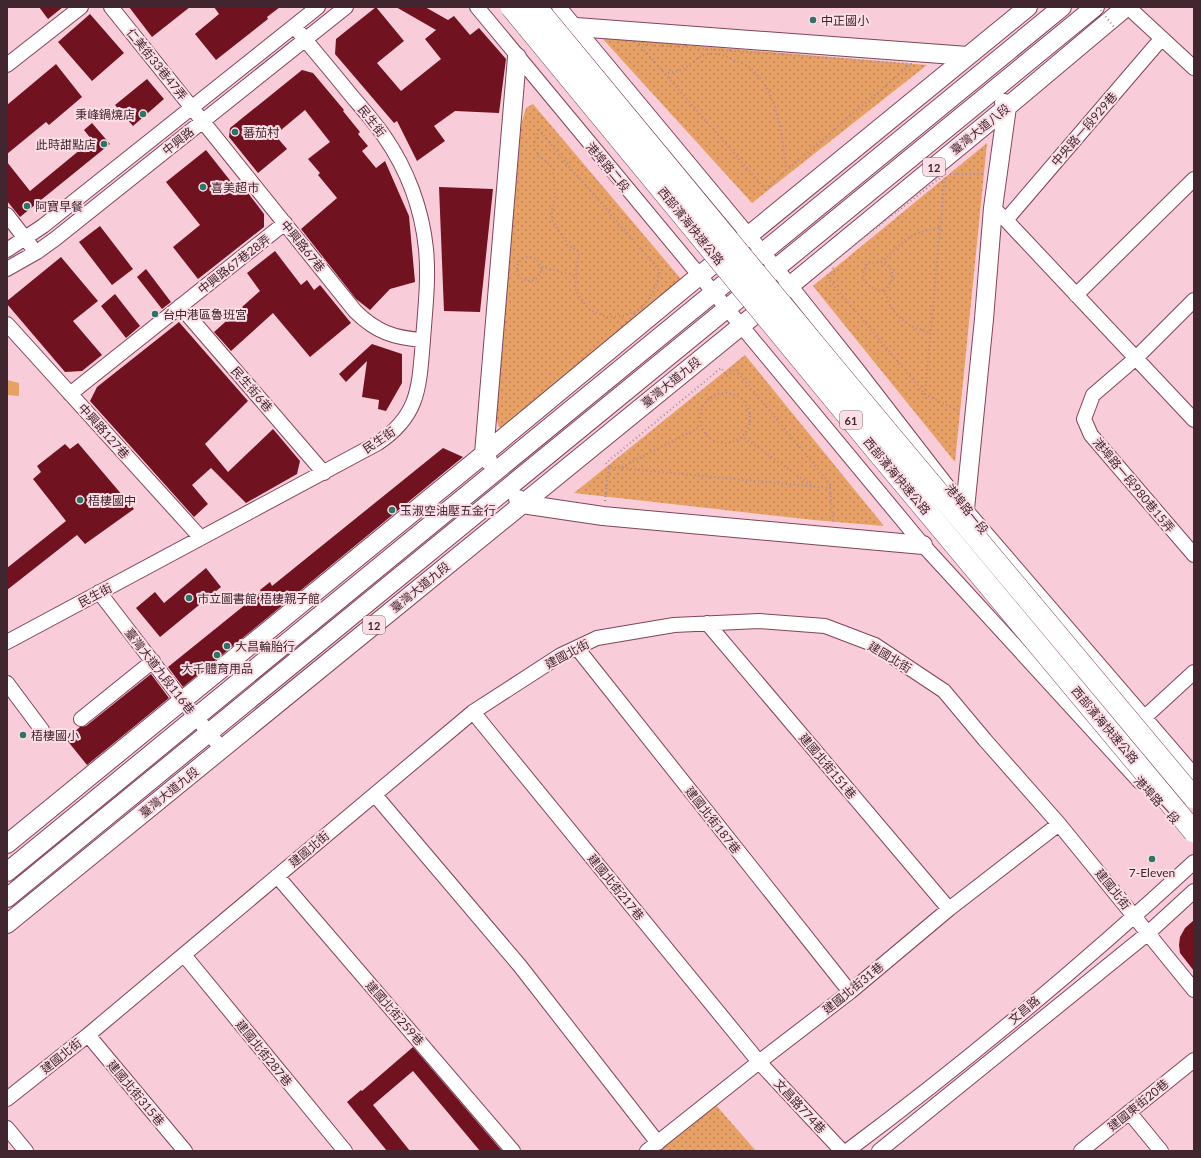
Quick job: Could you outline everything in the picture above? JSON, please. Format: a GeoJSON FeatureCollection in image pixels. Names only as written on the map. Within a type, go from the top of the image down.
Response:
{"type":"FeatureCollection","features":[{"type":"Feature","properties":{"kind":"highway","name":"西部濱海快速公路"},"geometry":{"type":"LineString","coordinates":[[511,7],[874,448],[1194,832]]}},
{"type":"Feature","properties":{"kind":"highway","name":"西部濱海快速公路"},"geometry":{"type":"LineString","coordinates":[[536,7],[836,370],[1194,798]]}},
{"type":"Feature","properties":{"kind":"main road"},"geometry":{"type":"LineString","coordinates":[[7,844],[1028,7]]}},
{"type":"Feature","properties":{"kind":"main road"},"geometry":{"type":"LineString","coordinates":[[7,872],[1062,7]]}},
{"type":"Feature","properties":{"kind":"main road","name":"臺灣大道八段"},"geometry":{"type":"LineString","coordinates":[[727,309],[1096,7]]}},
{"type":"Feature","properties":{"kind":"main road","name":"臺灣大道八段"},"geometry":{"type":"LineString","coordinates":[[741,326],[1127,7]]}},
{"type":"Feature","properties":{"kind":"main road"},"geometry":{"type":"LineString","coordinates":[[576,28],[968,56]]}},
{"type":"Feature","properties":{"kind":"main road"},"geometry":{"type":"LineString","coordinates":[[517,57],[484,454],[522,504],[603,516],[922,545]]}},
{"type":"Feature","properties":{"kind":"main road"},"geometry":{"type":"LineString","coordinates":[[965,509],[993,208],[1007,107],[995,89]]}},
{"type":"Feature","properties":{"kind":"main road","name":"臺灣大道九段"},"geometry":{"type":"LineString","coordinates":[[7,898],[727,309]]}},
{"type":"Feature","properties":{"kind":"main road","name":"臺灣大道九段"},"geometry":{"type":"LineString","coordinates":[[7,924],[741,326]]}},
{"type":"Feature","properties":{"kind":"street"},"geometry":{"type":"LineString","coordinates":[[7,65],[81,7]]}},
{"type":"Feature","properties":{"kind":"street","name":"仁美街33巷47弄"},"geometry":{"type":"LineString","coordinates":[[111,7],[203,121]]}},
{"type":"Feature","properties":{"kind":"street","name":"中興路"},"geometry":{"type":"LineString","coordinates":[[7,250],[26,238],[318,7]]}},
{"type":"Feature","properties":{"kind":"street","name":"中興路"},"geometry":{"type":"LineString","coordinates":[[7,269],[37,252],[346,7]]}},
{"type":"Feature","properties":{"kind":"street","name":"港埠路二段"},"geometry":{"type":"LineString","coordinates":[[477,7],[741,326]]}},
{"type":"Feature","properties":{"kind":"street"},"geometry":{"type":"LineString","coordinates":[[559,7],[749,236]]}},
{"type":"Feature","properties":{"kind":"street"},"geometry":{"type":"LineString","coordinates":[[1127,7],[1194,68]]}},
{"type":"Feature","properties":{"kind":"street","name":"民生街"},"geometry":{"type":"LineString","coordinates":[[7,642],[378,443],[394,432],[412,406],[418,390],[428,280],[426,248],[420,216],[410,184],[384,136],[294,26]]}},
{"type":"Feature","properties":{"kind":"street","name":"中央路一段929巷"},"geometry":{"type":"LineString","coordinates":[[1006,220],[1162,38]]}},
{"type":"Feature","properties":{"kind":"street","name":"中興路67巷"},"geometry":{"type":"LineString","coordinates":[[203,121],[355,312],[363,320],[387,334],[402,338],[423,340]]}},
{"type":"Feature","properties":{"kind":"street"},"geometry":{"type":"LineString","coordinates":[[1076,295],[1194,179]]}},
{"type":"Feature","properties":{"kind":"street"},"geometry":{"type":"LineString","coordinates":[[993,208],[1194,419]]}},
{"type":"Feature","properties":{"kind":"street"},"geometry":{"type":"LineString","coordinates":[[7,215],[37,252]]}},
{"type":"Feature","properties":{"kind":"street","name":"中興路67巷28弄"},"geometry":{"type":"LineString","coordinates":[[70,394],[285,223]]}},
{"type":"Feature","properties":{"kind":"street","name":"港埠路一段"},"geometry":{"type":"LineString","coordinates":[[749,236],[856,368],[965,509],[1194,775]]}},
{"type":"Feature","properties":{"kind":"street","name":"港埠路一段980巷15弄"},"geometry":{"type":"LineString","coordinates":[[1194,300],[1136,358],[1093,395],[1084,419],[1091,435],[1194,555]]}},
{"type":"Feature","properties":{"kind":"street","name":"民生街6巷"},"geometry":{"type":"LineString","coordinates":[[180,306],[324,472]]}},
{"type":"Feature","properties":{"kind":"street","name":"中興路127巷"},"geometry":{"type":"LineString","coordinates":[[7,324],[201,538]]}},
{"type":"Feature","properties":{"kind":"street","name":"港埠路一段"},"geometry":{"type":"LineString","coordinates":[[741,326],[922,545],[1194,841]]}},
{"type":"Feature","properties":{"kind":"street","name":"臺灣大道九段116巷"},"geometry":{"type":"LineString","coordinates":[[99,592],[182,700],[222,749]]}},
{"type":"Feature","properties":{"kind":"street","name":"建國北街"},"geometry":{"type":"LineString","coordinates":[[7,1099],[88,1035],[473,712],[560,656],[597,638],[674,625],[758,621],[825,626],[875,645],[944,691],[1059,824],[1194,990]]}},
{"type":"Feature","properties":{"kind":"street","name":"建國北街151巷"},"geometry":{"type":"LineString","coordinates":[[708,623],[949,909]]}},
{"type":"Feature","properties":{"kind":"street","name":"建國北街187巷"},"geometry":{"type":"LineString","coordinates":[[577,648],[850,992]]}},
{"type":"Feature","properties":{"kind":"street"},"geometry":{"type":"LineString","coordinates":[[81,719],[153,661]]}},
{"type":"Feature","properties":{"kind":"street"},"geometry":{"type":"LineString","coordinates":[[1145,717],[1194,672]]}},
{"type":"Feature","properties":{"kind":"street"},"geometry":{"type":"LineString","coordinates":[[7,683],[42,730]]}},
{"type":"Feature","properties":{"kind":"street","name":"建國北街217巷"},"geometry":{"type":"LineString","coordinates":[[473,712],[759,1062]]}},
{"type":"Feature","properties":{"kind":"street"},"geometry":{"type":"LineString","coordinates":[[375,794],[520,966],[653,1147]]}},
{"type":"Feature","properties":{"kind":"street","name":"建國北街31巷"},"geometry":{"type":"LineString","coordinates":[[653,1147],[759,1062],[850,992],[949,909],[1059,824]]}},
{"type":"Feature","properties":{"kind":"street","name":"文昌路"},"geometry":{"type":"LineString","coordinates":[[847,1151],[882,1125],[999,1031],[1135,916],[1194,862]]}},
{"type":"Feature","properties":{"kind":"street","name":"建國北街259巷"},"geometry":{"type":"LineString","coordinates":[[277,876],[513,1151]]}},
{"type":"Feature","properties":{"kind":"street","name":"文昌路"},"geometry":{"type":"LineString","coordinates":[[879,1151],[1147,934],[1194,891]]}},
{"type":"Feature","properties":{"kind":"street","name":"建國北街287巷"},"geometry":{"type":"LineString","coordinates":[[184,955],[345,1151]]}},
{"type":"Feature","properties":{"kind":"street","name":"建國北街315巷"},"geometry":{"type":"LineString","coordinates":[[88,1035],[184,1151]]}},
{"type":"Feature","properties":{"kind":"street","name":"建國東街20巷"},"geometry":{"type":"LineString","coordinates":[[1082,1151],[1194,1060]]}},
{"type":"Feature","properties":{"kind":"street","name":"文昌路774巷"},"geometry":{"type":"LineString","coordinates":[[759,1062],[842,1151]]}},
{"type":"Feature","properties":{"kind":"street"},"geometry":{"type":"LineString","coordinates":[[1129,1112],[1161,1151]]}},
{"type":"Feature","properties":{"kind":"street"},"geometry":{"type":"LineString","coordinates":[[7,1128],[26,1151]]}},
{"type":"Feature","properties":{"kind":"path"},"geometry":{"type":"LineString","coordinates":[[1096,7],[1114,27]]}},
{"type":"Feature","properties":{"kind":"path"},"geometry":{"type":"LineString","coordinates":[[639,44],[911,64],[786,171],[765,189],[639,44]]}},
{"type":"Feature","properties":{"kind":"path"},"geometry":{"type":"LineString","coordinates":[[668,73],[681,70],[700,57],[708,54],[718,54],[750,68],[766,88],[774,105],[782,136],[786,171]]}},
{"type":"Feature","properties":{"kind":"path"},"geometry":{"type":"LineString","coordinates":[[539,129],[555,150],[660,271],[652,294],[641,309],[624,316],[607,317],[588,309],[575,289],[576,276],[579,252],[568,244],[552,220],[555,195],[553,168],[545,160],[538,156],[534,145],[539,129]]}},
{"type":"Feature","properties":{"kind":"path"},"geometry":{"type":"LineString","coordinates":[[925,394],[945,174]]}},
{"type":"Feature","properties":{"kind":"path"},"geometry":{"type":"LineString","coordinates":[[830,264],[945,174],[997,175]]}},
{"type":"Feature","properties":{"kind":"path"},"geometry":{"type":"LineString","coordinates":[[881,262],[908,237],[924,230],[940,228]]}},
{"type":"Feature","properties":{"kind":"path"},"geometry":{"type":"LineString","coordinates":[[530,256],[539,260],[542,267],[538,277],[530,281],[521,278],[517,270],[520,261],[523,258],[530,256]]}},
{"type":"Feature","properties":{"kind":"path"},"geometry":{"type":"LineString","coordinates":[[881,262],[890,267],[892,272],[892,280],[885,291],[878,291],[869,287],[864,281],[863,273],[867,263],[881,262]]}},
{"type":"Feature","properties":{"kind":"path"},"geometry":{"type":"LineString","coordinates":[[542,267],[576,276]]}},
{"type":"Feature","properties":{"kind":"path"},"geometry":{"type":"LineString","coordinates":[[826,276],[925,394],[974,420]]}},
{"type":"Feature","properties":{"kind":"path"},"geometry":{"type":"LineString","coordinates":[[885,291],[890,306],[898,315],[919,330],[931,332]]}},
{"type":"Feature","properties":{"kind":"path"},"geometry":{"type":"LineString","coordinates":[[603,516],[609,467],[606,464],[721,368],[727,376],[735,369],[831,485],[834,538]]}},
{"type":"Feature","properties":{"kind":"path"},"geometry":{"type":"LineString","coordinates":[[722,392],[737,396],[747,406],[750,414],[749,423],[746,430],[741,437],[733,442],[724,444],[715,442],[705,434],[700,427],[699,418],[706,400],[713,395],[722,392]]}},
{"type":"Feature","properties":{"kind":"path"},"geometry":{"type":"LineString","coordinates":[[621,468],[700,427]]}},
{"type":"Feature","properties":{"kind":"path"},"geometry":{"type":"LineString","coordinates":[[745,438],[812,487]]}},
{"type":"Feature","properties":{"kind":"path"},"geometry":{"type":"LineString","coordinates":[[609,467],[830,488]]}},
{"type":"Feature","properties":{"kind":"shaded area"},"geometry":{"type":"Polygon","coordinates":[[[602,38],[927,65],[752,203],[602,38]]]}},
{"type":"Feature","properties":{"kind":"shaded area"},"geometry":{"type":"Polygon","coordinates":[[[533,104],[681,279],[504,429],[499,427],[496,419],[521,125],[526,108],[533,104]]]}},
{"type":"Feature","properties":{"kind":"shaded area"},"geometry":{"type":"Polygon","coordinates":[[[987,143],[955,462],[813,286],[987,143]]]}},
{"type":"Feature","properties":{"kind":"shaded area"},"geometry":{"type":"Polygon","coordinates":[[[745,355],[884,526],[814,520],[574,493],[745,355]]]}},
{"type":"Feature","properties":{"kind":"shaded area"},"geometry":{"type":"Polygon","coordinates":[[[7,380],[19,383],[19,396],[7,395],[7,380]]]}},
{"type":"Feature","properties":{"kind":"shaded area"},"geometry":{"type":"Polygon","coordinates":[[[714,1103],[756,1151],[653,1151],[714,1103]]]}},
{"type":"Feature","properties":{"kind":"building"},"geometry":{"type":"Polygon","coordinates":[[[39,7],[63,7],[48,19],[39,7]]]}},
{"type":"Feature","properties":{"kind":"building"},"geometry":{"type":"Polygon","coordinates":[[[129,7],[190,7],[152,37],[129,7]]]}},
{"type":"Feature","properties":{"kind":"building"},"geometry":{"type":"Polygon","coordinates":[[[214,7],[280,7],[267,17],[268,19],[216,60],[195,34],[219,14],[214,7]]]}},
{"type":"Feature","properties":{"kind":"building"},"geometry":{"type":"Polygon","coordinates":[[[376,7],[404,41],[377,63],[401,91],[441,59],[425,39],[436,30],[396,7],[425,7],[448,20],[454,16],[470,35],[479,28],[506,59],[499,113],[455,111],[434,126],[445,141],[417,161],[397,121],[394,123],[335,54],[336,39],[376,7]]]}},
{"type":"Feature","properties":{"kind":"building"},"geometry":{"type":"Polygon","coordinates":[[[90,14],[124,53],[92,81],[58,42],[90,14]]]}},
{"type":"Feature","properties":{"kind":"building"},"geometry":{"type":"Polygon","coordinates":[[[56,64],[82,97],[49,125],[46,122],[7,154],[7,105],[56,64]]]}},
{"type":"Feature","properties":{"kind":"building"},"geometry":{"type":"Polygon","coordinates":[[[302,70],[313,73],[344,110],[343,111],[360,132],[358,134],[368,146],[362,151],[376,168],[385,161],[409,216],[415,282],[390,289],[370,310],[356,299],[301,229],[337,198],[318,175],[320,173],[308,159],[330,142],[305,110],[275,135],[287,149],[258,173],[229,137],[230,128],[302,70]]]}},
{"type":"Feature","properties":{"kind":"building"},"geometry":{"type":"Polygon","coordinates":[[[147,79],[164,99],[133,126],[115,105],[147,79]]]}},
{"type":"Feature","properties":{"kind":"building"},"geometry":{"type":"Polygon","coordinates":[[[92,123],[110,144],[20,217],[7,201],[7,162],[30,191],[92,140],[84,130],[92,123]]]}},
{"type":"Feature","properties":{"kind":"building"},"geometry":{"type":"Polygon","coordinates":[[[206,150],[240,193],[245,189],[264,214],[264,227],[198,279],[173,247],[200,225],[166,182],[206,150]]]}},
{"type":"Feature","properties":{"kind":"building"},"geometry":{"type":"Polygon","coordinates":[[[439,187],[493,189],[480,312],[444,311],[439,187]]]}},
{"type":"Feature","properties":{"kind":"building"},"geometry":{"type":"Polygon","coordinates":[[[100,226],[133,269],[112,285],[79,242],[100,226]]]}},
{"type":"Feature","properties":{"kind":"building"},"geometry":{"type":"Polygon","coordinates":[[[275,251],[301,285],[307,280],[314,290],[320,285],[351,323],[310,357],[273,313],[231,351],[214,332],[260,291],[247,273],[275,251]]]}},
{"type":"Feature","properties":{"kind":"building"},"geometry":{"type":"Polygon","coordinates":[[[61,257],[98,301],[73,321],[102,355],[82,371],[65,372],[7,304],[7,301],[61,257]]]}},
{"type":"Feature","properties":{"kind":"building"},"geometry":{"type":"Polygon","coordinates":[[[146,269],[171,302],[162,309],[137,277],[146,269]]]}},
{"type":"Feature","properties":{"kind":"building"},"geometry":{"type":"Polygon","coordinates":[[[115,294],[140,326],[126,338],[101,306],[115,294]]]}},
{"type":"Feature","properties":{"kind":"building"},"geometry":{"type":"Polygon","coordinates":[[[179,322],[248,401],[205,444],[228,472],[273,429],[300,461],[297,474],[246,503],[211,468],[192,485],[208,504],[194,517],[90,401],[97,387],[179,322]]]}},
{"type":"Feature","properties":{"kind":"building"},"geometry":{"type":"Polygon","coordinates":[[[372,344],[402,354],[402,383],[386,411],[378,409],[379,400],[362,397],[367,361],[346,382],[339,374],[372,344]]]}},
{"type":"Feature","properties":{"kind":"building"},"geometry":{"type":"Polygon","coordinates":[[[78,443],[134,509],[85,544],[77,535],[7,590],[7,568],[66,521],[33,479],[41,472],[37,466],[65,444],[70,449],[78,443]]]}},
{"type":"Feature","properties":{"kind":"building"},"geometry":{"type":"Polygon","coordinates":[[[443,448],[463,457],[183,687],[168,667],[261,592],[260,590],[270,582],[272,586],[443,448]]]}},
{"type":"Feature","properties":{"kind":"building","name":"市立圖書館 梧棲親子館"},"geometry":{"type":"Polygon","coordinates":[[[206,568],[221,587],[160,637],[136,608],[155,592],[164,603],[206,568]]]}},
{"type":"Feature","properties":{"kind":"building"},"geometry":{"type":"Polygon","coordinates":[[[151,674],[169,698],[87,765],[66,739],[80,727],[86,726],[151,674]]]}},
{"type":"Feature","properties":{"kind":"building"},"geometry":{"type":"Polygon","coordinates":[[[1194,920],[1194,971],[1180,953],[1179,945],[1180,937],[1185,928],[1194,920]]]}},
{"type":"Feature","properties":{"kind":"building"},"geometry":{"type":"Polygon","coordinates":[[[413,1047],[502,1151],[480,1151],[413,1071],[373,1105],[410,1151],[387,1151],[347,1102],[413,1047]]]}},
{"type":"Feature","properties":{"kind":"place","name":"中正國小"},"geometry":{"type":"Point","coordinates":[813,20]}},
{"type":"Feature","properties":{"kind":"place","name":"秉峰鍋燒店"},"geometry":{"type":"Point","coordinates":[143,114]}},
{"type":"Feature","properties":{"kind":"place","name":"蕃茄村"},"geometry":{"type":"Point","coordinates":[235,132]}},
{"type":"Feature","properties":{"kind":"place","name":"此時甜點店"},"geometry":{"type":"Point","coordinates":[104,144]}},
{"type":"Feature","properties":{"kind":"place","name":"喜美超市"},"geometry":{"type":"Point","coordinates":[203,187]}},
{"type":"Feature","properties":{"kind":"place","name":"阿寶早餐"},"geometry":{"type":"Point","coordinates":[27,206]}},
{"type":"Feature","properties":{"kind":"place","name":"台中港區魯班宮"},"geometry":{"type":"Point","coordinates":[155,314]}},
{"type":"Feature","properties":{"kind":"place","name":"梧棲國中"},"geometry":{"type":"Point","coordinates":[80,500]}},
{"type":"Feature","properties":{"kind":"place","name":"玉淑空油壓五金行"},"geometry":{"type":"Point","coordinates":[392,510]}},
{"type":"Feature","properties":{"kind":"place","name":"市立圖書館 梧棲親子館"},"geometry":{"type":"Point","coordinates":[189,598]}},
{"type":"Feature","properties":{"kind":"place","name":"大昌輪胎行"},"geometry":{"type":"Point","coordinates":[227,646]}},
{"type":"Feature","properties":{"kind":"place","name":"大千體育用品"},"geometry":{"type":"Point","coordinates":[217,655]}},
{"type":"Feature","properties":{"kind":"place","name":"梧棲國小"},"geometry":{"type":"Point","coordinates":[23,735]}},
{"type":"Feature","properties":{"kind":"place","name":"7-Eleven"},"geometry":{"type":"Point","coordinates":[1152,859]}}]}
